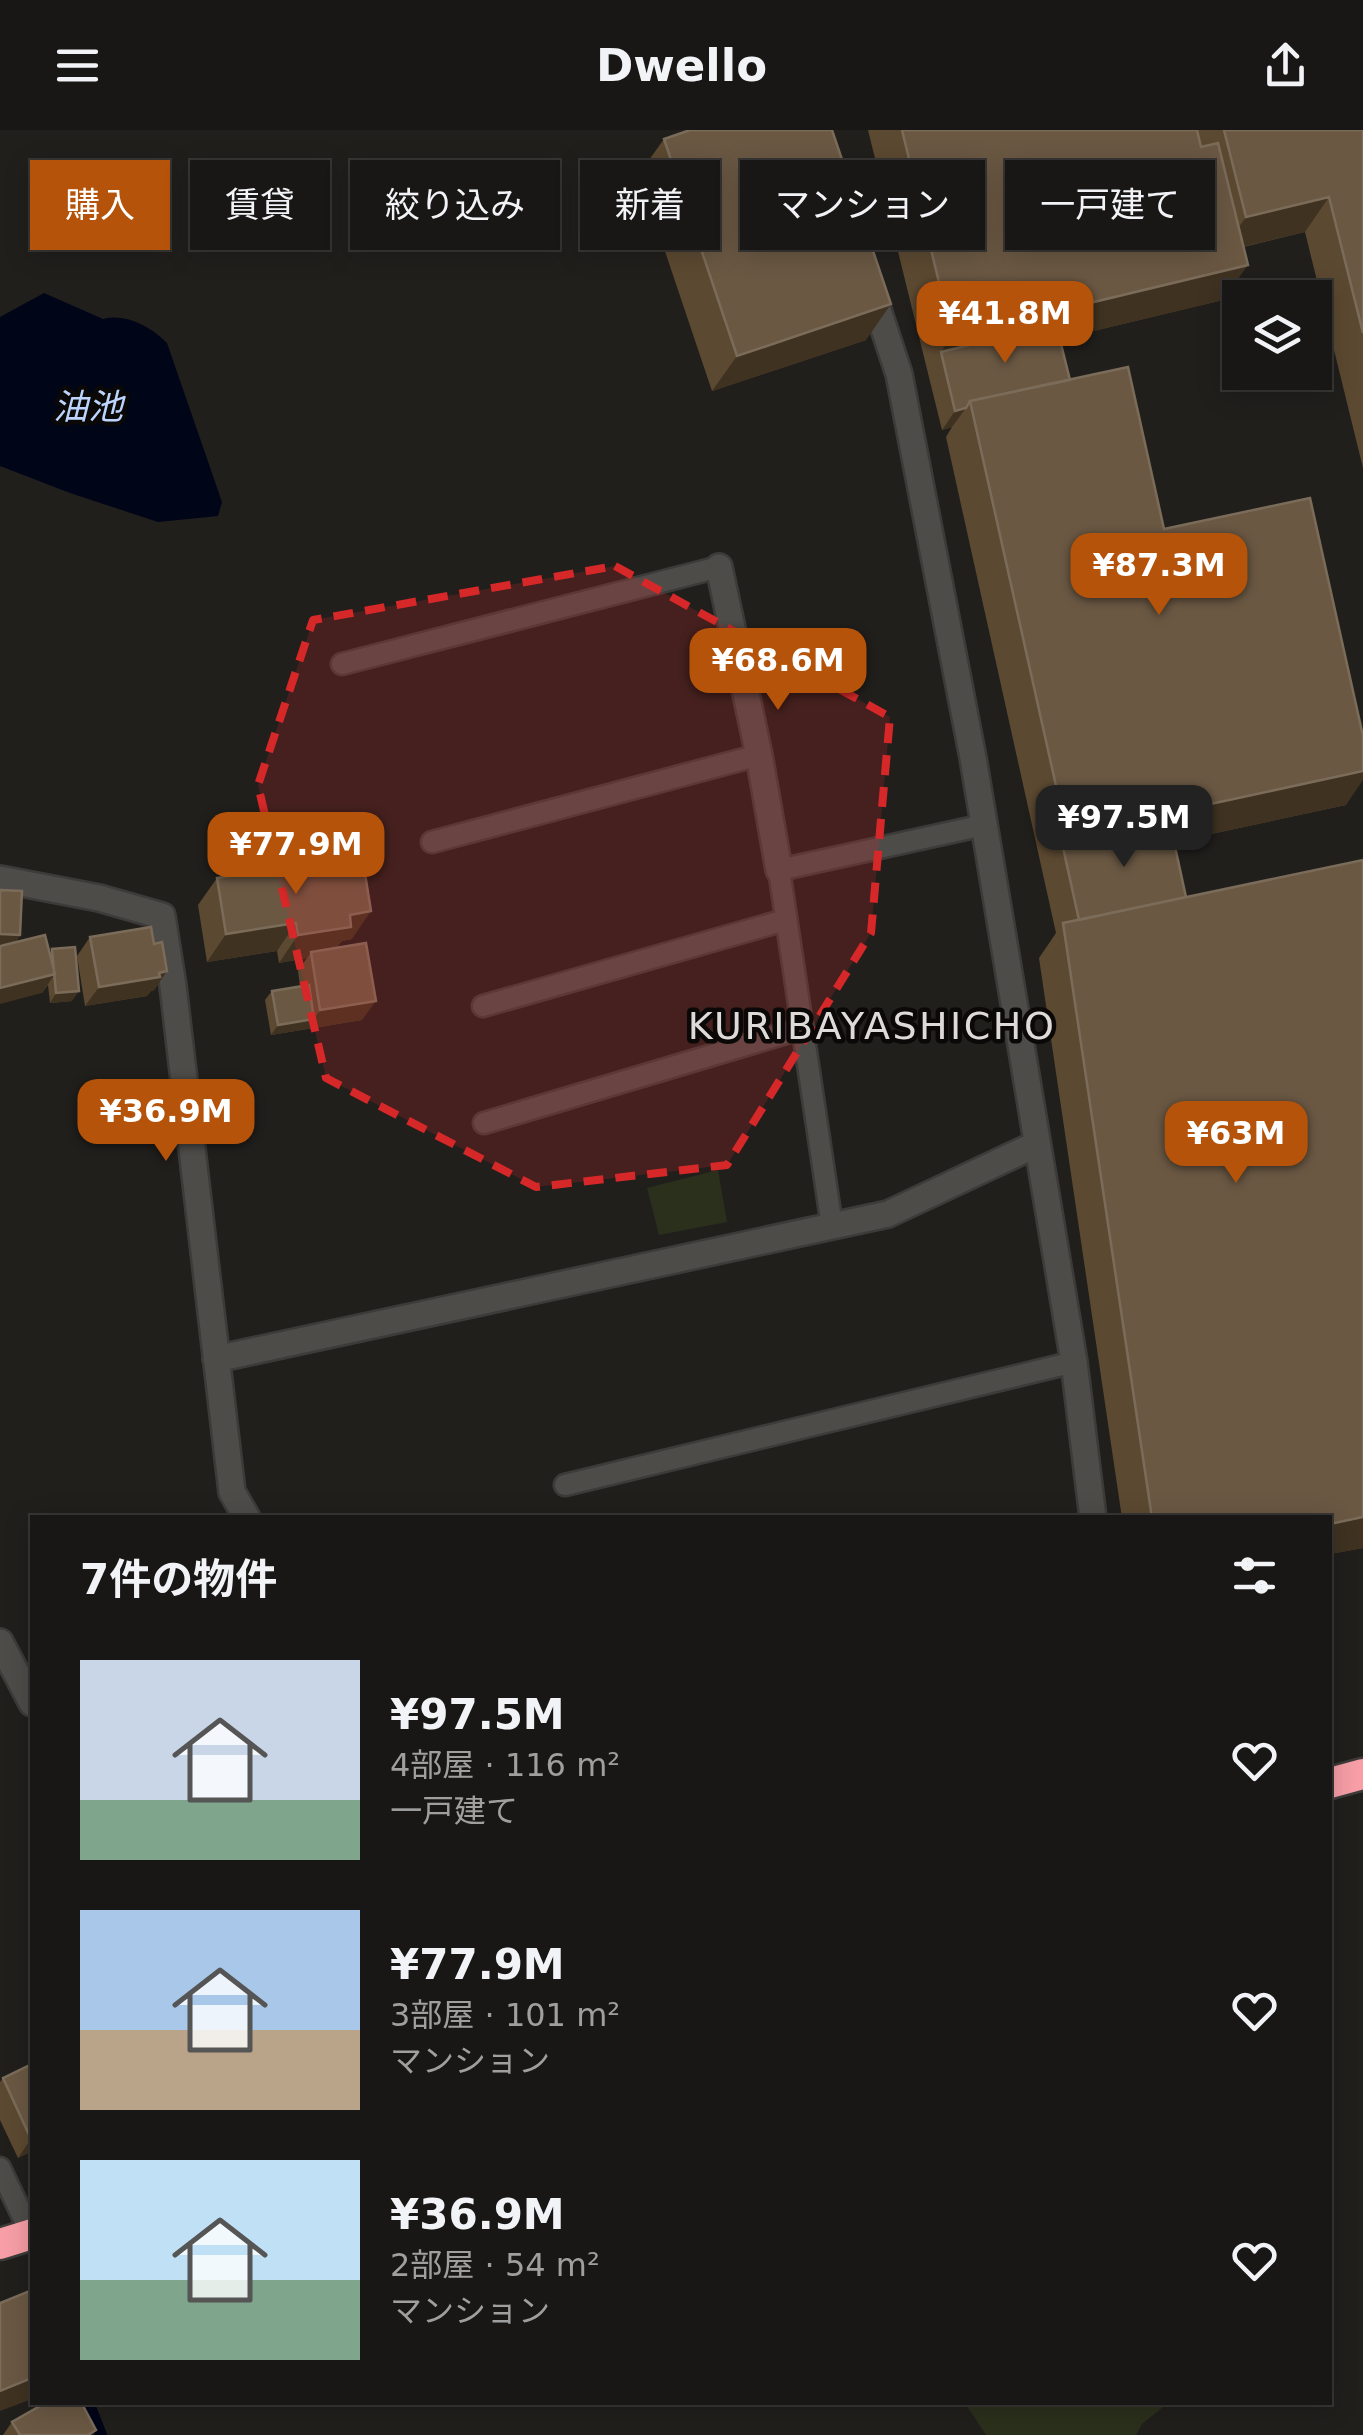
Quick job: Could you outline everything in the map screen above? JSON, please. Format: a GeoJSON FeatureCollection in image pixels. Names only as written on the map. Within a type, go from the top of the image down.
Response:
{"type":"FeatureCollection","features":[{"type":"Feature","properties":{"kind":"highway"},"geometry":{"type":"LineString","coordinates":[[1332,1782],[1363,1774]]}},
{"type":"Feature","properties":{"kind":"highway"},"geometry":{"type":"LineString","coordinates":[[0,2244],[30,2235]]}},
{"type":"Feature","properties":{"kind":"street"},"geometry":{"type":"LineString","coordinates":[[861,262],[899,374],[984,825],[1074,1362],[1093,1515]]}},
{"type":"Feature","properties":{"kind":"street"},"geometry":{"type":"LineString","coordinates":[[718,567],[759,754],[779,870]]}},
{"type":"Feature","properties":{"kind":"street"},"geometry":{"type":"LineString","coordinates":[[0,879],[99,898],[162,916],[232,1492],[245,1515]]}},
{"type":"Feature","properties":{"kind":"street"},"geometry":{"type":"LineString","coordinates":[[216,1359],[888,1214],[1037,1144]]}},
{"type":"Feature","properties":{"kind":"street"},"geometry":{"type":"LineString","coordinates":[[0,1642],[30,1700]]}},
{"type":"Feature","properties":{"kind":"lane"},"geometry":{"type":"LineString","coordinates":[[342,664],[718,567]]}},
{"type":"Feature","properties":{"kind":"lane"},"geometry":{"type":"LineString","coordinates":[[432,842],[759,754]]}},
{"type":"Feature","properties":{"kind":"lane"},"geometry":{"type":"LineString","coordinates":[[832,1226],[779,870],[984,825]]}},
{"type":"Feature","properties":{"kind":"lane"},"geometry":{"type":"LineString","coordinates":[[483,1006],[785,920]]}},
{"type":"Feature","properties":{"kind":"lane"},"geometry":{"type":"LineString","coordinates":[[484,1124],[802,1028]]}},
{"type":"Feature","properties":{"kind":"lane"},"geometry":{"type":"LineString","coordinates":[[564,1485],[1074,1362]]}},
{"type":"Feature","properties":{"kind":"lane"},"geometry":{"type":"LineString","coordinates":[[0,2168],[30,2230]]}},
{"type":"Feature","properties":{"kind":"highlighted area"},"geometry":{"type":"Polygon","coordinates":[[[615,566],[890,717],[871,933],[727,1165],[536,1187],[326,1078],[258,785],[313,620],[615,566]]]}},
{"type":"Feature","properties":{"kind":"green space"},"geometry":{"type":"Polygon","coordinates":[[[718,1170],[727,1222],[659,1235],[647,1188],[718,1170]]]}},
{"type":"Feature","properties":{"kind":"green space"},"geometry":{"type":"Polygon","coordinates":[[[966,2405],[1166,2405],[1142,2424],[1136,2435],[986,2435],[966,2405]]]}},
{"type":"Feature","properties":{"kind":"water","name":"油池"},"geometry":{"type":"Polygon","coordinates":[[[44,293],[103,319],[138,323],[167,343],[222,502],[218,516],[158,522],[0,466],[0,317],[44,293]]]}},
{"type":"Feature","properties":{"kind":"building"},"geometry":{"type":"Polygon","coordinates":[[[690,130],[832,130],[842,160],[740,160],[740,250],[873,250],[891,304],[737,356],[701,250],[720,250],[720,160],[671,160],[664,139],[690,130]]]}},
{"type":"Feature","properties":{"kind":"building"},"geometry":{"type":"Polygon","coordinates":[[[902,130],[1197,130],[1201,147],[1218,143],[1248,265],[952,336],[931,250],[985,250],[985,160],[909,160],[902,130]]]}},
{"type":"Feature","properties":{"kind":"building"},"geometry":{"type":"Polygon","coordinates":[[[1224,130],[1363,130],[1363,333],[1329,197],[1246,217],[1224,130]]]}},
{"type":"Feature","properties":{"kind":"building"},"geometry":{"type":"Polygon","coordinates":[[[1056,324],[1070,380],[970,401],[966,408],[955,411],[941,352],[1056,324]]]}},
{"type":"Feature","properties":{"kind":"building"},"geometry":{"type":"Polygon","coordinates":[[[1128,367],[1164,529],[1310,498],[1363,736],[1363,771],[1067,835],[970,401],[1128,367]]]}},
{"type":"Feature","properties":{"kind":"building"},"geometry":{"type":"Polygon","coordinates":[[[1169,819],[1186,897],[1079,920],[1062,843],[1169,819]]]}},
{"type":"Feature","properties":{"kind":"building"},"geometry":{"type":"Polygon","coordinates":[[[362,855],[371,911],[350,915],[351,927],[298,935],[296,923],[226,934],[217,878],[362,855]]]}},
{"type":"Feature","properties":{"kind":"building"},"geometry":{"type":"Polygon","coordinates":[[[1363,860],[1363,1517],[1332,1524],[1332,1515],[1152,1515],[1063,923],[1363,860]]]}},
{"type":"Feature","properties":{"kind":"building"},"geometry":{"type":"Polygon","coordinates":[[[0,890],[22,891],[20,935],[0,934],[0,890]]]}},
{"type":"Feature","properties":{"kind":"building"},"geometry":{"type":"Polygon","coordinates":[[[151,927],[154,944],[162,942],[167,971],[159,973],[160,977],[99,987],[90,937],[151,927]]]}},
{"type":"Feature","properties":{"kind":"building"},"geometry":{"type":"Polygon","coordinates":[[[45,935],[55,974],[0,988],[0,946],[45,935]]]}},
{"type":"Feature","properties":{"kind":"building"},"geometry":{"type":"Polygon","coordinates":[[[366,943],[376,1001],[320,1010],[311,952],[366,943]]]}},
{"type":"Feature","properties":{"kind":"building"},"geometry":{"type":"Polygon","coordinates":[[[75,947],[79,991],[56,993],[52,949],[75,947]]]}},
{"type":"Feature","properties":{"kind":"building"},"geometry":{"type":"Polygon","coordinates":[[[309,985],[314,1019],[278,1025],[272,991],[309,985]]]}},
{"type":"Feature","properties":{"kind":"building"},"geometry":{"type":"Polygon","coordinates":[[[30,2065],[30,2137],[3,2078],[30,2065]]]}},
{"type":"Feature","properties":{"kind":"building"},"geometry":{"type":"Polygon","coordinates":[[[30,2291],[30,2379],[0,2391],[0,2303],[30,2291]]]}},
{"type":"Feature","properties":{"kind":"building"},"geometry":{"type":"Polygon","coordinates":[[[42,2405],[83,2405],[96,2430],[88,2435],[20,2435],[12,2422],[42,2405]]]}},
{"type":"Feature","properties":{"kind":"waterway"},"geometry":{"type":"LineString","coordinates":[[89,2405],[101,2435]]}},
{"type":"Feature","properties":{"kind":"district","name":"KURIBAYASHICHO"},"geometry":{"type":"Point","coordinates":[872,1026]}}]}
